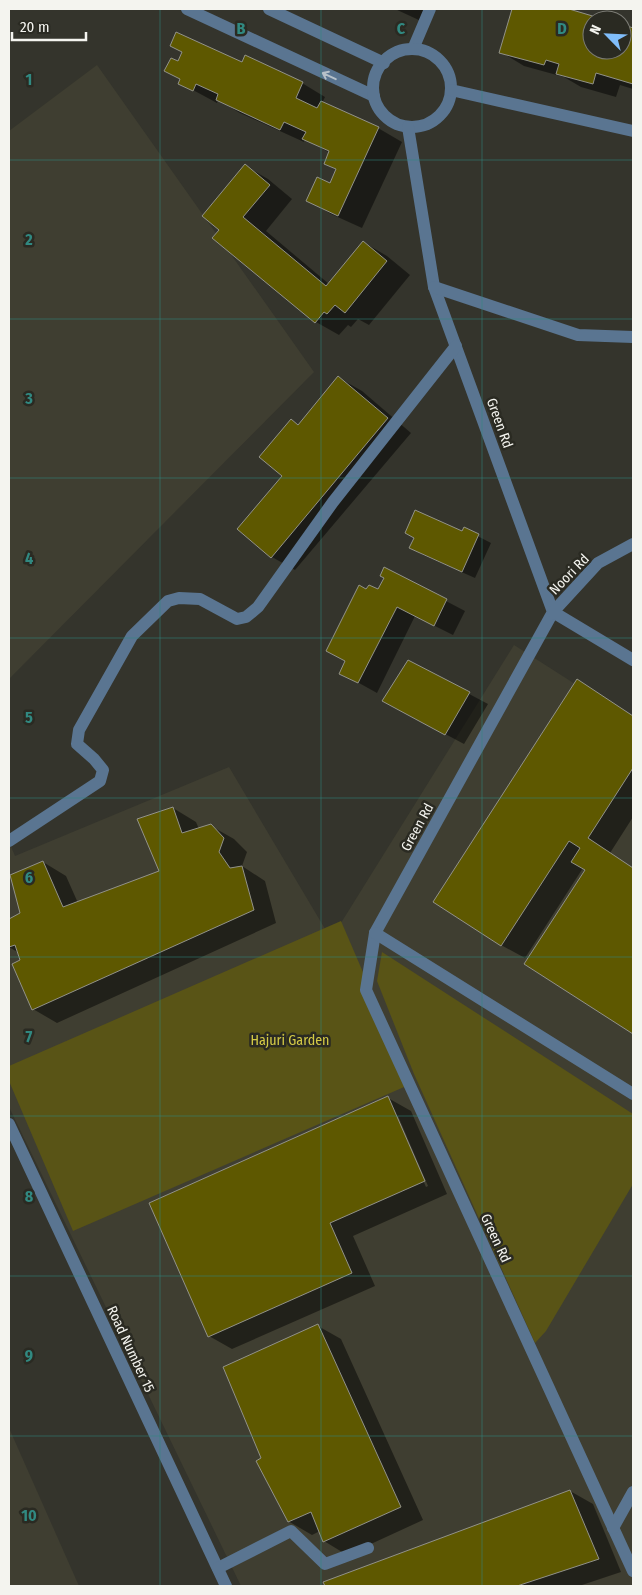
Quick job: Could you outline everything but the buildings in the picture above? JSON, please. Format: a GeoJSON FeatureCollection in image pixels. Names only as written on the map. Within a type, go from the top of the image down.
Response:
{"type":"FeatureCollection","features":[{"type":"Feature","properties":{"kind":"street"},"geometry":{"type":"LineString","coordinates":[[187,9],[374,96]]}},
{"type":"Feature","properties":{"kind":"street"},"geometry":{"type":"LineString","coordinates":[[269,9],[384,63]]}},
{"type":"Feature","properties":{"kind":"street"},"geometry":{"type":"LineString","coordinates":[[413,49],[430,9]]}},
{"type":"Feature","properties":{"kind":"street"},"geometry":{"type":"LineString","coordinates":[[409,49],[422,50],[434,56],[444,65],[449,77],[451,90],[448,102],[442,113],[432,121],[421,126],[408,127],[397,124],[386,117],[378,108],[374,96],[377,71],[396,52],[409,49]]}},
{"type":"Feature","properties":{"kind":"street"},"geometry":{"type":"LineString","coordinates":[[451,90],[633,131]]}},
{"type":"Feature","properties":{"kind":"street","name":"Green Rd"},"geometry":{"type":"LineString","coordinates":[[408,127],[434,287],[553,612],[375,933],[366,990],[633,1571]]}},
{"type":"Feature","properties":{"kind":"street"},"geometry":{"type":"LineString","coordinates":[[434,287],[578,336],[633,337]]}},
{"type":"Feature","properties":{"kind":"street"},"geometry":{"type":"LineString","coordinates":[[9,841],[100,781],[103,770],[77,744],[79,730],[132,636],[168,601],[180,598],[200,599],[237,619],[246,617],[258,607],[333,502],[456,346]]}},
{"type":"Feature","properties":{"kind":"street","name":"Noori Rd"},"geometry":{"type":"LineString","coordinates":[[553,612],[598,563],[633,544]]}},
{"type":"Feature","properties":{"kind":"street"},"geometry":{"type":"LineString","coordinates":[[553,612],[633,660]]}},
{"type":"Feature","properties":{"kind":"street"},"geometry":{"type":"LineString","coordinates":[[375,933],[633,1094]]}},
{"type":"Feature","properties":{"kind":"street","name":"Road Number 15"},"geometry":{"type":"LineString","coordinates":[[9,1124],[226,1586]]}},
{"type":"Feature","properties":{"kind":"street"},"geometry":{"type":"LineString","coordinates":[[613,1528],[633,1492]]}},
{"type":"Feature","properties":{"kind":"street"},"geometry":{"type":"LineString","coordinates":[[218,1568],[291,1531],[324,1564],[368,1548]]}},
{"type":"Feature","properties":{"kind":"shaded area"},"geometry":{"type":"Polygon","coordinates":[[[97,65],[314,372],[9,679],[9,131],[97,65]]]}},
{"type":"Feature","properties":{"kind":"shaded area"},"geometry":{"type":"Polygon","coordinates":[[[514,645],[633,721],[633,1586],[241,1586],[9,1107],[9,842],[15,856],[229,767],[331,939],[514,645]]]}},
{"type":"Feature","properties":{"kind":"shaded area"},"geometry":{"type":"Polygon","coordinates":[[[9,1428],[79,1586],[9,1586],[9,1428]]]}},
{"type":"Feature","properties":{"kind":"green space","name":"Hajuri Garden"},"geometry":{"type":"Polygon","coordinates":[[[341,921],[411,1084],[73,1231],[9,1081],[9,1066],[341,921]]]}},
{"type":"Feature","properties":{"kind":"green space"},"geometry":{"type":"Polygon","coordinates":[[[382,952],[633,1114],[633,1184],[546,1331],[535,1343],[414,1074],[377,981],[382,952]]]}}]}
